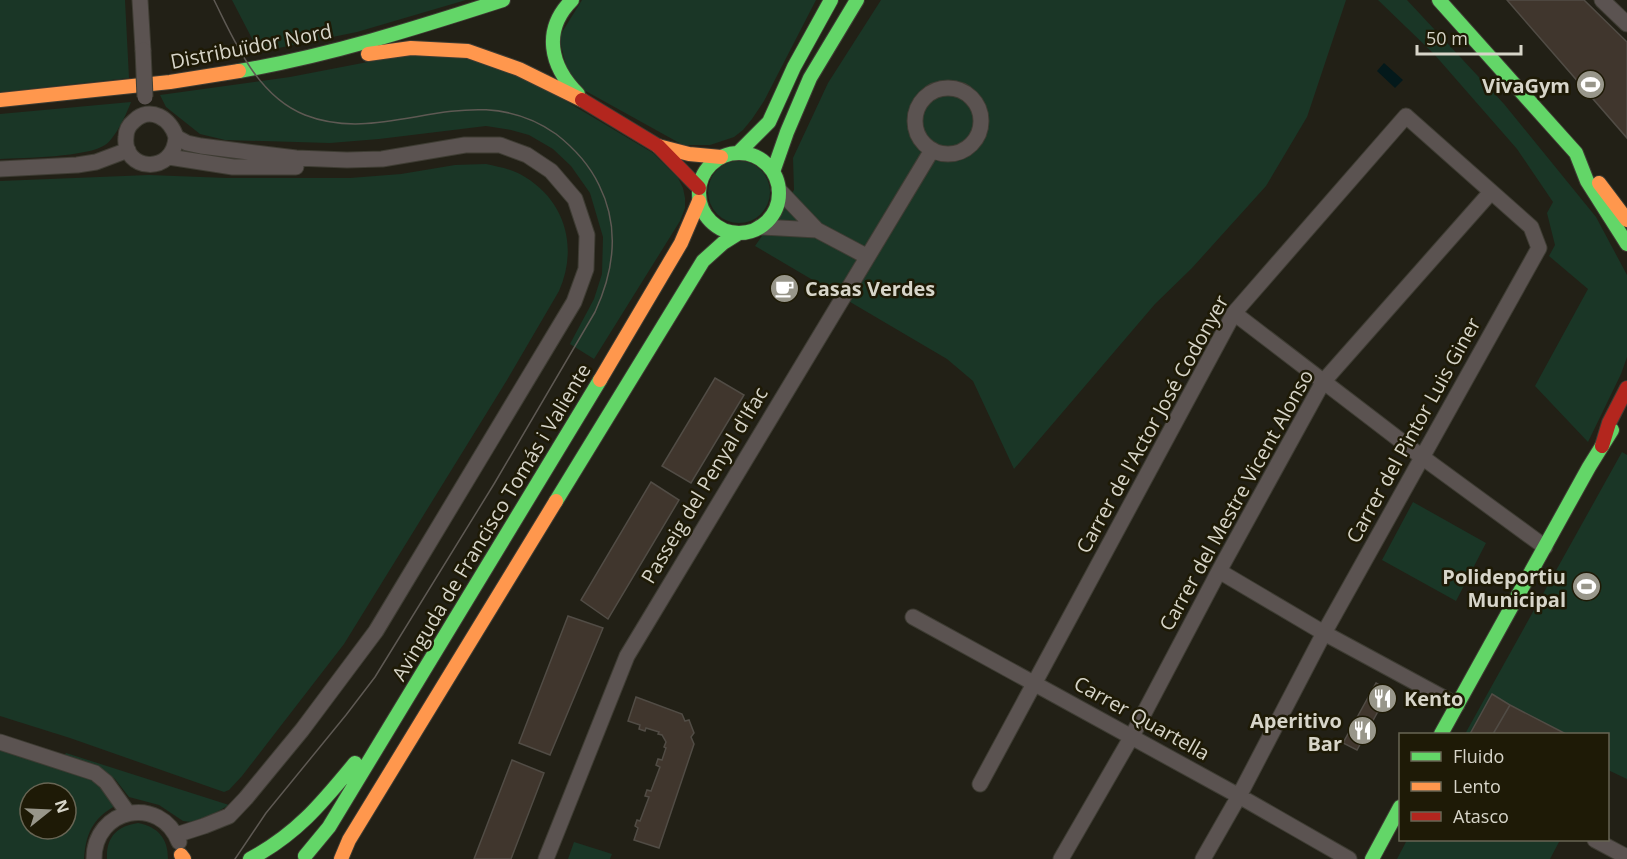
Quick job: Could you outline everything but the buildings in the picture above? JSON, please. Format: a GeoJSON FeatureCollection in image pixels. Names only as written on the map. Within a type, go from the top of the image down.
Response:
{"type":"FeatureCollection","features":[{"type":"Feature","properties":{"kind":"main road","name":"Distribuïdor Nord"},"geometry":{"type":"LineString","coordinates":[[0,100],[158,84],[274,65],[413,29],[503,0]]}},
{"type":"Feature","properties":{"kind":"main road"},"geometry":{"type":"LineString","coordinates":[[572,0],[558,16],[554,30],[553,49],[558,68],[567,82],[586,102]]}},
{"type":"Feature","properties":{"kind":"main road"},"geometry":{"type":"LineString","coordinates":[[738,153],[769,122],[831,0]]}},
{"type":"Feature","properties":{"kind":"main road"},"geometry":{"type":"LineString","coordinates":[[773,172],[810,78],[857,0]]}},
{"type":"Feature","properties":{"kind":"main road"},"geometry":{"type":"LineString","coordinates":[[1439,0],[1576,153],[1627,204]]}},
{"type":"Feature","properties":{"kind":"main road"},"geometry":{"type":"LineString","coordinates":[[274,65],[306,67],[376,52],[411,48],[468,51],[519,69],[586,102],[658,146],[689,154],[721,157],[738,153],[758,158],[773,172],[779,190],[778,204],[771,217],[750,232],[728,232],[709,220],[703,212],[699,195],[703,176],[710,165],[721,157]]}},
{"type":"Feature","properties":{"kind":"main road"},"geometry":{"type":"LineString","coordinates":[[658,146],[699,195]]}},
{"type":"Feature","properties":{"kind":"main road"},"geometry":{"type":"LineString","coordinates":[[1576,153],[1627,220]]}},
{"type":"Feature","properties":{"kind":"main road"},"geometry":{"type":"LineString","coordinates":[[1576,153],[1587,181],[1627,244]]}},
{"type":"Feature","properties":{"kind":"main road","name":"Avinguda de Francisco Tomás i Valiente"},"geometry":{"type":"LineString","coordinates":[[304,857],[329,827],[628,333],[681,243],[699,195]]}},
{"type":"Feature","properties":{"kind":"main road"},"geometry":{"type":"LineString","coordinates":[[341,859],[349,840],[703,261],[723,243],[739,233]]}},
{"type":"Feature","properties":{"kind":"main road"},"geometry":{"type":"LineString","coordinates":[[1602,446],[1613,414],[1627,388]]}},
{"type":"Feature","properties":{"kind":"main road"},"geometry":{"type":"LineString","coordinates":[[1442,733],[1589,467],[1621,419],[1627,405]]}},
{"type":"Feature","properties":{"kind":"main road"},"geometry":{"type":"LineString","coordinates":[[250,859],[284,840],[304,822],[363,753],[421,676]]}},
{"type":"Feature","properties":{"kind":"main road"},"geometry":{"type":"LineString","coordinates":[[1372,859],[1399,811]]}},
{"type":"Feature","properties":{"kind":"street"},"geometry":{"type":"LineString","coordinates":[[134,121],[140,116],[156,115],[163,118],[174,129],[176,144],[169,157],[163,162],[147,165],[139,162],[132,157],[126,143],[129,127],[140,112],[145,97],[140,0]]}},
{"type":"Feature","properties":{"kind":"street"},"geometry":{"type":"LineString","coordinates":[[1602,0],[1627,24]]}},
{"type":"Feature","properties":{"kind":"street"},"geometry":{"type":"LineString","coordinates":[[952,87],[964,91],[979,108],[980,131],[974,142],[954,154],[943,154],[932,150],[922,142],[916,132],[914,121],[916,109],[930,92],[952,87]]}},
{"type":"Feature","properties":{"kind":"street"},"geometry":{"type":"LineString","coordinates":[[145,97],[156,115]]}},
{"type":"Feature","properties":{"kind":"street","name":"Carrer de l'Actor José Codonyer"},"geometry":{"type":"LineString","coordinates":[[980,784],[1234,314],[1406,116],[1491,192]]}},
{"type":"Feature","properties":{"kind":"street"},"geometry":{"type":"LineString","coordinates":[[176,137],[194,145],[296,159],[382,159],[465,145],[501,145],[527,155],[551,171],[575,199],[587,235],[586,269],[574,302],[376,631],[302,730],[229,816],[176,835]]}},
{"type":"Feature","properties":{"kind":"street"},"geometry":{"type":"LineString","coordinates":[[0,169],[77,165],[96,162],[128,150]]}},
{"type":"Feature","properties":{"kind":"street","name":"Passeig del Penyal d'Ifac"},"geometry":{"type":"LineString","coordinates":[[546,859],[627,656],[866,256],[932,150]]}},
{"type":"Feature","properties":{"kind":"street"},"geometry":{"type":"LineString","coordinates":[[169,157],[232,166],[295,167],[347,160]]}},
{"type":"Feature","properties":{"kind":"street"},"geometry":{"type":"LineString","coordinates":[[779,190],[818,230],[866,256]]}},
{"type":"Feature","properties":{"kind":"street","name":"Carrer del Pintor Luis Giner"},"geometry":{"type":"LineString","coordinates":[[1203,859],[1239,796],[1324,633],[1539,248],[1531,227],[1491,192]]}},
{"type":"Feature","properties":{"kind":"street","name":"Carrer del Mestre Vicent Alonso"},"geometry":{"type":"LineString","coordinates":[[1061,859],[1132,736],[1323,382],[1491,192]]}},
{"type":"Feature","properties":{"kind":"street"},"geometry":{"type":"LineString","coordinates":[[760,227],[818,230]]}},
{"type":"Feature","properties":{"kind":"street"},"geometry":{"type":"LineString","coordinates":[[1234,314],[1545,547]]}},
{"type":"Feature","properties":{"kind":"street"},"geometry":{"type":"LineString","coordinates":[[1219,571],[1324,633],[1458,705]]}},
{"type":"Feature","properties":{"kind":"street","name":"Carrer Quartella"},"geometry":{"type":"LineString","coordinates":[[913,617],[1132,736],[1349,859]]}},
{"type":"Feature","properties":{"kind":"street"},"geometry":{"type":"LineString","coordinates":[[0,742],[95,773],[106,782],[128,813]]}},
{"type":"Feature","properties":{"kind":"street"},"geometry":{"type":"LineString","coordinates":[[94,859],[98,837],[105,826],[128,813],[142,812],[155,816],[167,824],[180,844],[182,858]]}},
{"type":"Feature","properties":{"kind":"street"},"geometry":{"type":"LineString","coordinates":[[1597,841],[1627,857]]}},
{"type":"Feature","properties":{"kind":"green space"},"geometry":{"type":"Polygon","coordinates":[[[0,0],[125,0],[129,78],[0,92],[0,0]]]}},
{"type":"Feature","properties":{"kind":"green space"},"geometry":{"type":"Polygon","coordinates":[[[232,0],[466,0],[357,32],[259,52],[232,0]]]}},
{"type":"Feature","properties":{"kind":"green space"},"geometry":{"type":"Polygon","coordinates":[[[582,0],[816,0],[764,101],[743,130],[734,137],[710,145],[683,145],[582,89],[568,74],[559,37],[582,0]]]}},
{"type":"Feature","properties":{"kind":"green space"},"geometry":{"type":"Polygon","coordinates":[[[881,0],[1346,0],[1307,117],[1266,186],[1192,268],[1155,304],[1014,469],[973,381],[947,359],[755,246],[794,190],[793,158],[828,83],[881,0]]]}},
{"type":"Feature","properties":{"kind":"green space"},"geometry":{"type":"Polygon","coordinates":[[[1378,0],[1407,0],[1504,104],[1596,217],[1627,275],[1627,357],[1588,442],[1535,386],[1588,289],[1549,256],[1555,245],[1547,213],[1553,202],[1517,149],[1434,54],[1378,0]]]}},
{"type":"Feature","properties":{"kind":"green space"},"geometry":{"type":"Polygon","coordinates":[[[404,55],[469,57],[522,75],[653,153],[678,178],[685,198],[685,208],[680,221],[594,359],[570,344],[594,299],[602,274],[603,237],[590,193],[571,166],[553,149],[529,135],[486,126],[330,143],[225,140],[200,134],[166,107],[160,95],[290,77],[404,55]]]}},
{"type":"Feature","properties":{"kind":"green space"},"geometry":{"type":"Polygon","coordinates":[[[131,102],[113,137],[97,149],[55,156],[0,159],[0,114],[131,102]]]}},
{"type":"Feature","properties":{"kind":"green space"},"geometry":{"type":"Polygon","coordinates":[[[733,161],[745,161],[761,170],[768,180],[770,192],[768,204],[761,214],[745,223],[733,223],[722,218],[713,209],[708,198],[708,186],[713,175],[722,166],[733,161]]]}},
{"type":"Feature","properties":{"kind":"green space"},"geometry":{"type":"Polygon","coordinates":[[[486,164],[511,170],[525,177],[539,187],[559,213],[567,243],[567,259],[565,275],[559,291],[507,380],[344,644],[242,776],[229,790],[224,792],[0,716],[0,181],[149,175],[227,178],[350,178],[401,174],[455,165],[486,164]]]}},
{"type":"Feature","properties":{"kind":"green space","name":"Polideportiu Municipal"},"geometry":{"type":"Polygon","coordinates":[[[1622,452],[1627,455],[1627,779],[1609,770],[1609,733],[1466,733],[1622,452]]]}},
{"type":"Feature","properties":{"kind":"green space"},"geometry":{"type":"Polygon","coordinates":[[[1413,502],[1486,543],[1456,601],[1382,560],[1413,502]]]}},
{"type":"Feature","properties":{"kind":"green space"},"geometry":{"type":"Polygon","coordinates":[[[0,749],[90,778],[99,784],[115,806],[101,816],[92,828],[86,842],[84,859],[0,859],[0,749]]]}},
{"type":"Feature","properties":{"kind":"green space"},"geometry":{"type":"Polygon","coordinates":[[[66,753],[229,805],[192,822],[183,821],[159,805],[129,797],[115,779],[102,769],[64,756],[66,753]]]}},
{"type":"Feature","properties":{"kind":"green space"},"geometry":{"type":"Polygon","coordinates":[[[138,823],[151,827],[164,839],[168,859],[107,859],[108,845],[114,834],[124,827],[138,823]]]}},
{"type":"Feature","properties":{"kind":"green space"},"geometry":{"type":"Polygon","coordinates":[[[1406,841],[1559,841],[1550,859],[1397,859],[1406,841]]]}},
{"type":"Feature","properties":{"kind":"green space"},"geometry":{"type":"Polygon","coordinates":[[[574,842],[612,854],[610,859],[568,859],[574,842]]]}},
{"type":"Feature","properties":{"kind":"shaded area"},"geometry":{"type":"Polygon","coordinates":[[[1384,63],[1403,80],[1395,88],[1377,71],[1384,63]]]}},
{"type":"Feature","properties":{"kind":"tram line"},"geometry":{"type":"LineString","coordinates":[[214,0],[249,66],[273,95],[305,115],[336,123],[368,123],[462,110],[493,110],[525,117],[556,134],[581,157],[595,177],[606,201],[612,233],[607,281],[595,312],[494,484],[375,677],[266,813],[235,859]]}},
{"type":"Feature","properties":{"kind":"traffic: fast"},"geometry":{"type":"LineString","coordinates":[[239,71],[306,58],[405,31],[503,0]]}},
{"type":"Feature","properties":{"kind":"traffic: fast"},"geometry":{"type":"LineString","coordinates":[[572,0],[556,23],[553,48],[561,72],[578,94]]}},
{"type":"Feature","properties":{"kind":"traffic: fast"},"geometry":{"type":"LineString","coordinates":[[738,153],[769,122],[794,67],[831,0]]}},
{"type":"Feature","properties":{"kind":"traffic: fast"},"geometry":{"type":"LineString","coordinates":[[773,172],[810,78],[857,0]]}},
{"type":"Feature","properties":{"kind":"traffic: fast"},"geometry":{"type":"LineString","coordinates":[[1439,0],[1576,153],[1587,181],[1627,244]]}},
{"type":"Feature","properties":{"kind":"traffic: fast"},"geometry":{"type":"LineString","coordinates":[[739,153],[754,156],[767,165],[776,178],[779,193],[776,208],[767,221],[754,230],[739,233],[724,230],[711,221],[702,208],[699,193],[702,178],[711,165],[724,156],[739,153]]}},
{"type":"Feature","properties":{"kind":"traffic: fast"},"geometry":{"type":"LineString","coordinates":[[556,501],[703,261],[723,243],[739,233]]}},
{"type":"Feature","properties":{"kind":"traffic: fast"},"geometry":{"type":"LineString","coordinates":[[305,856],[329,827],[600,380]]}},
{"type":"Feature","properties":{"kind":"traffic: fast"},"geometry":{"type":"LineString","coordinates":[[1442,733],[1589,467],[1612,430]]}},
{"type":"Feature","properties":{"kind":"traffic: fast"},"geometry":{"type":"LineString","coordinates":[[250,859],[282,839],[308,817],[355,763]]}},
{"type":"Feature","properties":{"kind":"traffic: fast"},"geometry":{"type":"LineString","coordinates":[[1372,859],[1399,809]]}},
{"type":"Feature","properties":{"kind":"traffic: slow"},"geometry":{"type":"LineString","coordinates":[[368,54],[411,48],[468,51],[519,69],[582,100]]}},
{"type":"Feature","properties":{"kind":"traffic: slow"},"geometry":{"type":"LineString","coordinates":[[0,100],[170,82],[239,71]]}},
{"type":"Feature","properties":{"kind":"traffic: slow"},"geometry":{"type":"LineString","coordinates":[[658,146],[689,154],[721,157]]}},
{"type":"Feature","properties":{"kind":"traffic: slow"},"geometry":{"type":"LineString","coordinates":[[1599,183],[1627,220]]}},
{"type":"Feature","properties":{"kind":"traffic: slow"},"geometry":{"type":"LineString","coordinates":[[600,380],[681,243],[699,201]]}},
{"type":"Feature","properties":{"kind":"traffic: slow"},"geometry":{"type":"LineString","coordinates":[[341,859],[349,840],[556,501]]}},
{"type":"Feature","properties":{"kind":"traffic: slow"},"geometry":{"type":"LineString","coordinates":[[181,855],[184,859]]}},
{"type":"Feature","properties":{"kind":"traffic: jam"},"geometry":{"type":"LineString","coordinates":[[582,100],[658,146],[699,188]]}},
{"type":"Feature","properties":{"kind":"traffic: jam"},"geometry":{"type":"LineString","coordinates":[[1602,446],[1609,423],[1627,388]]}},
{"type":"Feature","properties":{"kind":"place","name":"VivaGym"},"geometry":{"type":"Point","coordinates":[1591,85]}},
{"type":"Feature","properties":{"kind":"place","name":"Casas Verdes"},"geometry":{"type":"Point","coordinates":[784,288]}},
{"type":"Feature","properties":{"kind":"place","name":"Polideportiu Municipal"},"geometry":{"type":"Point","coordinates":[1587,587]}},
{"type":"Feature","properties":{"kind":"place","name":"Kento"},"geometry":{"type":"Point","coordinates":[1383,698]}},
{"type":"Feature","properties":{"kind":"place","name":"Aperitivo Bar"},"geometry":{"type":"Point","coordinates":[1363,731]}}]}
